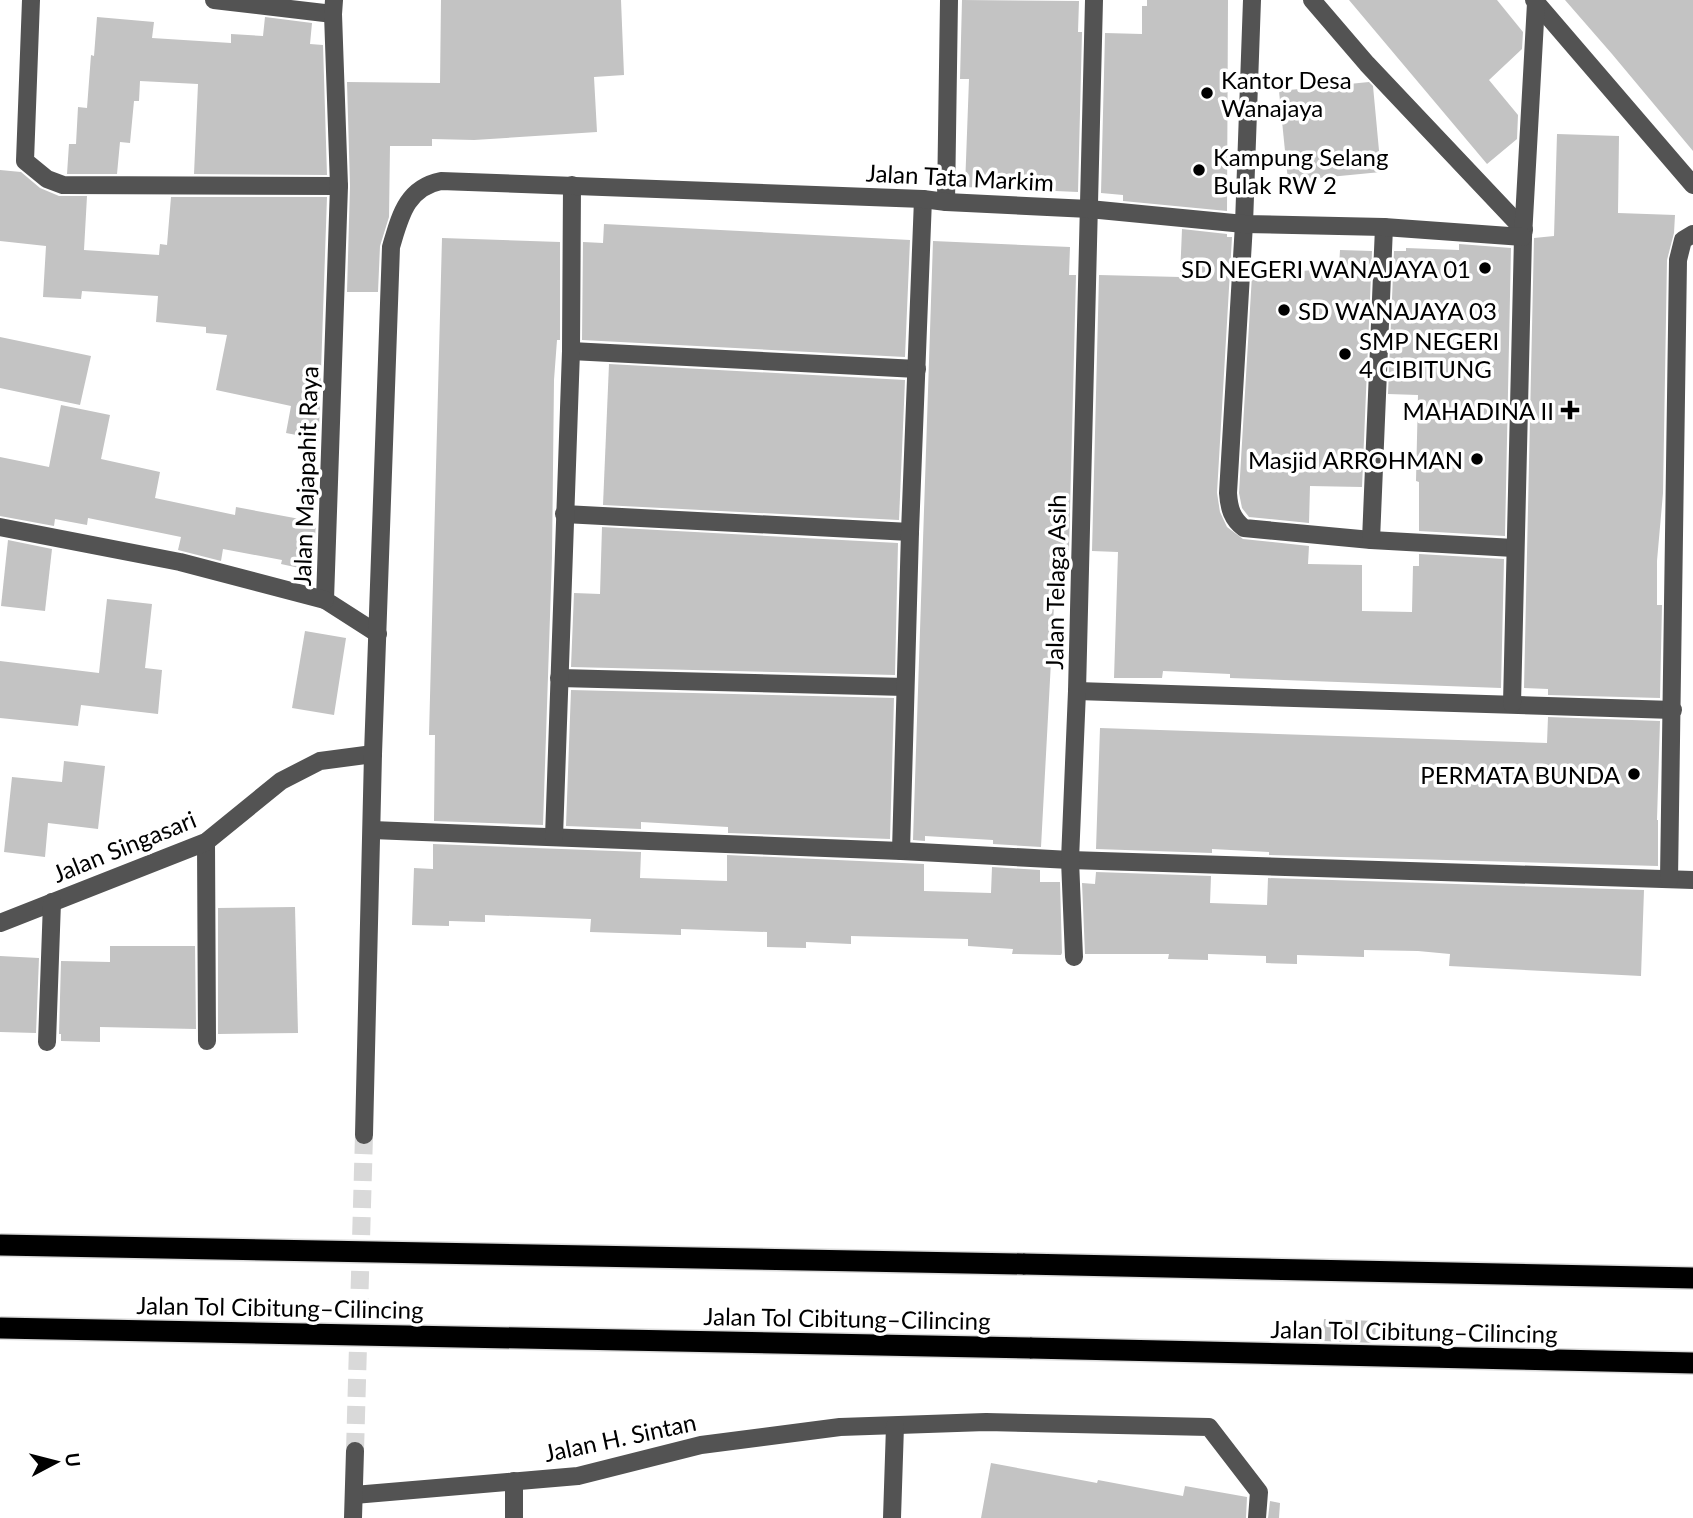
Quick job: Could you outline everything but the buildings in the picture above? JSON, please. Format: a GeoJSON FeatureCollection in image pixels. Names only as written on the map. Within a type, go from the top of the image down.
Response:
{"type":"FeatureCollection","features":[{"type":"Feature","properties":{"kind":"highway"},"geometry":{"type":"LineString","coordinates":[[0,1245],[1693,1278]]}},
{"type":"Feature","properties":{"kind":"highway","name":"Jalan Tol Cibitung–Cilincing"},"geometry":{"type":"LineString","coordinates":[[0,1328],[1693,1363]]}},
{"type":"Feature","properties":{"kind":"street"},"geometry":{"type":"LineString","coordinates":[[31,0],[25,161],[47,179],[64,185],[340,186]]}},
{"type":"Feature","properties":{"kind":"street"},"geometry":{"type":"LineString","coordinates":[[214,0],[333,7]]}},
{"type":"Feature","properties":{"kind":"street"},"geometry":{"type":"LineString","coordinates":[[946,202],[949,0]]}},
{"type":"Feature","properties":{"kind":"street","name":"Jalan Telaga Asih"},"geometry":{"type":"LineString","coordinates":[[1074,957],[1070,860],[1077,691],[1094,0]]}},
{"type":"Feature","properties":{"kind":"street"},"geometry":{"type":"LineString","coordinates":[[1252,0],[1244,224],[1229,480],[1229,507],[1236,522],[1244,528],[1371,540],[1514,548]]}},
{"type":"Feature","properties":{"kind":"street"},"geometry":{"type":"LineString","coordinates":[[1312,0],[1523,234]]}},
{"type":"Feature","properties":{"kind":"street"},"geometry":{"type":"LineString","coordinates":[[1512,704],[1523,234],[1535,1]]}},
{"type":"Feature","properties":{"kind":"street"},"geometry":{"type":"LineString","coordinates":[[1535,1],[1693,186]]}},
{"type":"Feature","properties":{"kind":"street","name":"Jalan Majapahit Raya"},"geometry":{"type":"LineString","coordinates":[[333,7],[340,186],[325,600],[378,634]]}},
{"type":"Feature","properties":{"kind":"street","name":"Jalan Tata Markim"},"geometry":{"type":"LineString","coordinates":[[378,634],[391,247],[403,207],[428,184],[441,181],[572,184],[923,199],[1089,209],[1244,224],[1523,234]]}},
{"type":"Feature","properties":{"kind":"street"},"geometry":{"type":"LineString","coordinates":[[554,837],[571,351],[572,184]]}},
{"type":"Feature","properties":{"kind":"street"},"geometry":{"type":"LineString","coordinates":[[901,851],[923,199]]}},
{"type":"Feature","properties":{"kind":"street"},"geometry":{"type":"LineString","coordinates":[[1371,540],[1384,227]]}},
{"type":"Feature","properties":{"kind":"street"},"geometry":{"type":"LineString","coordinates":[[1669,879],[1678,261],[1683,240],[1693,234]]}},
{"type":"Feature","properties":{"kind":"street"},"geometry":{"type":"LineString","coordinates":[[571,351],[918,369]]}},
{"type":"Feature","properties":{"kind":"street"},"geometry":{"type":"LineString","coordinates":[[564,514],[910,532]]}},
{"type":"Feature","properties":{"kind":"street"},"geometry":{"type":"LineString","coordinates":[[0,527],[180,562],[325,600]]}},
{"type":"Feature","properties":{"kind":"street"},"geometry":{"type":"LineString","coordinates":[[364,1135],[378,634]]}},
{"type":"Feature","properties":{"kind":"street"},"geometry":{"type":"LineString","coordinates":[[559,678],[905,687]]}},
{"type":"Feature","properties":{"kind":"street"},"geometry":{"type":"LineString","coordinates":[[1077,691],[1673,710]]}},
{"type":"Feature","properties":{"kind":"street","name":"Jalan Singasari"},"geometry":{"type":"LineString","coordinates":[[0,923],[206,842],[281,781],[320,761],[373,754]]}},
{"type":"Feature","properties":{"kind":"street"},"geometry":{"type":"LineString","coordinates":[[372,830],[1070,860],[1693,880]]}},
{"type":"Feature","properties":{"kind":"street"},"geometry":{"type":"LineString","coordinates":[[206,842],[207,1041]]}},
{"type":"Feature","properties":{"kind":"street"},"geometry":{"type":"LineString","coordinates":[[47,1042],[52,902]]}},
{"type":"Feature","properties":{"kind":"street","name":"Jalan H. Sintan"},"geometry":{"type":"LineString","coordinates":[[354,1495],[578,1476],[701,1445],[840,1427],[986,1423],[1209,1427],[1259,1492],[1257,1518]]}},
{"type":"Feature","properties":{"kind":"street"},"geometry":{"type":"LineString","coordinates":[[892,1518],[895,1426]]}},
{"type":"Feature","properties":{"kind":"street"},"geometry":{"type":"LineString","coordinates":[[353,1518],[355,1451]]}},
{"type":"Feature","properties":{"kind":"street"},"geometry":{"type":"LineString","coordinates":[[514,1481],[514,1518]]}},
{"type":"Feature","properties":{"kind":"tunnel"},"geometry":{"type":"LineString","coordinates":[[355,1451],[364,1135]]}},
{"type":"Feature","properties":{"kind":"place","name":"Kantor Desa Wanajaya"},"geometry":{"type":"Point","coordinates":[1207,93]}},
{"type":"Feature","properties":{"kind":"place","name":"Kampung Selang Bulak RW 2"},"geometry":{"type":"Point","coordinates":[1199,170]}},
{"type":"Feature","properties":{"kind":"place","name":"SD NEGERI WANAJAYA 01"},"geometry":{"type":"Point","coordinates":[1485,268]}},
{"type":"Feature","properties":{"kind":"place","name":"SD WANAJAYA 03"},"geometry":{"type":"Point","coordinates":[1284,310]}},
{"type":"Feature","properties":{"kind":"place","name":"SMP NEGERI 4 CIBITUNG"},"geometry":{"type":"Point","coordinates":[1345,354]}},
{"type":"Feature","properties":{"kind":"place","name":"MAHADINA II"},"geometry":{"type":"Point","coordinates":[1570,410]}},
{"type":"Feature","properties":{"kind":"place","name":"Masjid ARROHMAN"},"geometry":{"type":"Point","coordinates":[1477,459]}},
{"type":"Feature","properties":{"kind":"place","name":"PERMATA BUNDA"},"geometry":{"type":"Point","coordinates":[1634,774]}}]}
